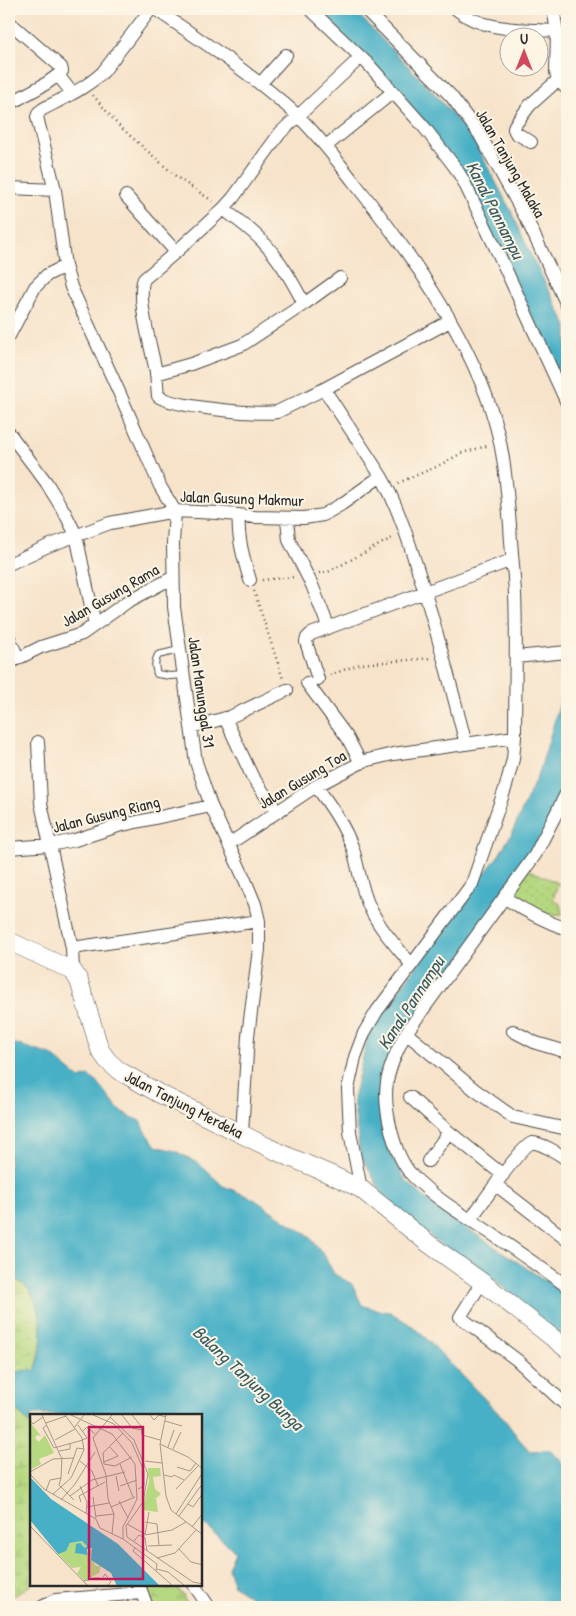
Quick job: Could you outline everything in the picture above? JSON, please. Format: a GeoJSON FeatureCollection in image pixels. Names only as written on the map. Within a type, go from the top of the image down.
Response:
{"type":"FeatureCollection","features":[{"type":"Feature","properties":{"kind":"street"},"geometry":{"type":"LineString","coordinates":[[151,9],[103,72],[86,87],[39,112],[37,117],[55,190],[65,266],[71,287],[160,486],[175,511]]}},
{"type":"Feature","properties":{"kind":"street"},"geometry":{"type":"LineString","coordinates":[[155,9],[212,47],[260,84],[298,116],[326,146],[391,229],[450,321],[484,389],[500,442],[507,497],[515,594],[516,657],[512,759],[506,786],[472,884],[377,1011],[364,1034],[355,1057],[348,1089],[350,1132],[361,1189]]}},
{"type":"Feature","properties":{"kind":"street"},"geometry":{"type":"LineString","coordinates":[[310,9],[361,57],[436,142],[455,167],[463,180],[544,350],[567,403]]}},
{"type":"Feature","properties":{"kind":"street","name":"Jalan Tanjung Malaka"},"geometry":{"type":"LineString","coordinates":[[364,9],[451,96],[475,129],[527,220],[567,305]]}},
{"type":"Feature","properties":{"kind":"street"},"geometry":{"type":"LineString","coordinates":[[456,9],[470,20],[485,25],[514,29],[557,31]]}},
{"type":"Feature","properties":{"kind":"street"},"geometry":{"type":"LineString","coordinates":[[531,142],[516,133],[515,125],[530,104],[561,80],[557,31],[553,9]]}},
{"type":"Feature","properties":{"kind":"street"},"geometry":{"type":"LineString","coordinates":[[9,104],[47,83],[62,71],[61,67],[10,26]]}},
{"type":"Feature","properties":{"kind":"street"},"geometry":{"type":"LineString","coordinates":[[260,84],[286,55]]}},
{"type":"Feature","properties":{"kind":"street"},"geometry":{"type":"LineString","coordinates":[[361,57],[272,142],[233,198],[223,209],[144,279],[142,303],[156,374],[157,392],[160,398],[188,405],[229,411],[277,412],[324,389],[450,321]]}},
{"type":"Feature","properties":{"kind":"street"},"geometry":{"type":"LineString","coordinates":[[58,75],[72,93]]}},
{"type":"Feature","properties":{"kind":"street"},"geometry":{"type":"LineString","coordinates":[[326,146],[393,92]]}},
{"type":"Feature","properties":{"kind":"street"},"geometry":{"type":"LineString","coordinates":[[9,188],[55,190]]}},
{"type":"Feature","properties":{"kind":"street"},"geometry":{"type":"LineString","coordinates":[[126,196],[176,252]]}},
{"type":"Feature","properties":{"kind":"street"},"geometry":{"type":"LineString","coordinates":[[223,209],[265,244],[288,276],[304,304]]}},
{"type":"Feature","properties":{"kind":"street"},"geometry":{"type":"LineString","coordinates":[[9,336],[35,287],[47,275],[65,266]]}},
{"type":"Feature","properties":{"kind":"street"},"geometry":{"type":"LineString","coordinates":[[156,374],[191,364],[242,345],[340,278]]}},
{"type":"Feature","properties":{"kind":"street"},"geometry":{"type":"LineString","coordinates":[[324,389],[388,487],[426,592],[466,744]]}},
{"type":"Feature","properties":{"kind":"street"},"geometry":{"type":"LineString","coordinates":[[9,433],[46,482],[76,535],[95,625]]}},
{"type":"Feature","properties":{"kind":"street","name":"Jalan Gusung Makmur"},"geometry":{"type":"LineString","coordinates":[[9,564],[76,535],[110,523],[175,511],[287,518],[323,515],[381,476]]}},
{"type":"Feature","properties":{"kind":"street","name":"Jalan Manunggal 31"},"geometry":{"type":"LineString","coordinates":[[175,511],[172,578],[174,607],[196,762],[211,806],[255,904],[259,921],[259,949],[248,1036],[242,1133]]}},
{"type":"Feature","properties":{"kind":"street"},"geometry":{"type":"LineString","coordinates":[[239,515],[240,540],[250,580]]}},
{"type":"Feature","properties":{"kind":"street"},"geometry":{"type":"LineString","coordinates":[[287,518],[289,540],[320,605],[327,627]]}},
{"type":"Feature","properties":{"kind":"street"},"geometry":{"type":"LineString","coordinates":[[361,763],[312,681],[306,640],[311,634],[327,627],[512,560]]}},
{"type":"Feature","properties":{"kind":"street","name":"Jalan Gusung Rama"},"geometry":{"type":"LineString","coordinates":[[13,661],[41,647],[82,634],[127,602],[172,578]]}},
{"type":"Feature","properties":{"kind":"street"},"geometry":{"type":"LineString","coordinates":[[9,638],[13,661]]}},
{"type":"Feature","properties":{"kind":"street"},"geometry":{"type":"LineString","coordinates":[[516,657],[567,652]]}},
{"type":"Feature","properties":{"kind":"street"},"geometry":{"type":"LineString","coordinates":[[191,727],[246,710],[287,690]]}},
{"type":"Feature","properties":{"kind":"street"},"geometry":{"type":"LineString","coordinates":[[225,718],[252,776],[277,812]]}},
{"type":"Feature","properties":{"kind":"street","name":"Jalan Gusung Toa"},"geometry":{"type":"LineString","coordinates":[[229,844],[316,786],[361,763],[386,755],[514,737]]}},
{"type":"Feature","properties":{"kind":"street"},"geometry":{"type":"LineString","coordinates":[[9,940],[73,971],[72,948],[41,803],[38,742]]}},
{"type":"Feature","properties":{"kind":"street"},"geometry":{"type":"LineString","coordinates":[[316,786],[339,818],[345,831],[355,858],[364,892],[375,918],[388,937],[412,964]]}},
{"type":"Feature","properties":{"kind":"street"},"geometry":{"type":"LineString","coordinates":[[567,792],[536,854],[406,1033],[395,1054],[387,1081],[386,1096],[395,1142],[411,1174],[458,1212],[567,1286]]}},
{"type":"Feature","properties":{"kind":"street","name":"Jalan Gusung Riang"},"geometry":{"type":"LineString","coordinates":[[9,848],[50,845],[75,840],[118,826],[211,806]]}},
{"type":"Feature","properties":{"kind":"street"},"geometry":{"type":"LineString","coordinates":[[505,898],[526,912],[567,929]]}},
{"type":"Feature","properties":{"kind":"street"},"geometry":{"type":"LineString","coordinates":[[72,948],[259,921]]}},
{"type":"Feature","properties":{"kind":"street","name":"Jalan Tanjung Merdeka"},"geometry":{"type":"LineString","coordinates":[[73,971],[82,989],[100,1050],[118,1070],[158,1093],[278,1152],[361,1189],[429,1244],[482,1282],[567,1349]]}},
{"type":"Feature","properties":{"kind":"street"},"geometry":{"type":"LineString","coordinates":[[513,1031],[536,1043],[567,1052]]}},
{"type":"Feature","properties":{"kind":"street"},"geometry":{"type":"LineString","coordinates":[[406,1033],[475,1090],[513,1117],[567,1129]]}},
{"type":"Feature","properties":{"kind":"street"},"geometry":{"type":"LineString","coordinates":[[410,1097],[567,1240]]}},
{"type":"Feature","properties":{"kind":"street"},"geometry":{"type":"LineString","coordinates":[[428,1161],[449,1132]]}},
{"type":"Feature","properties":{"kind":"street"},"geometry":{"type":"LineString","coordinates":[[474,1213],[526,1145],[540,1144],[567,1160]]}},
{"type":"Feature","properties":{"kind":"street"},"geometry":{"type":"LineString","coordinates":[[482,1282],[460,1317],[517,1360],[567,1406]]}},
{"type":"Feature","properties":{"kind":"street"},"geometry":{"type":"LineString","coordinates":[[195,1586],[209,1607]]}},
{"type":"Feature","properties":{"kind":"street"},"geometry":{"type":"LineString","coordinates":[[42,1607],[56,1600],[140,1589],[147,1607]]}},
{"type":"Feature","properties":{"kind":"lane"},"geometry":{"type":"LineString","coordinates":[[179,650],[158,655],[155,661],[155,668],[157,674],[161,675],[183,674]]}},
{"type":"Feature","properties":{"kind":"path"},"geometry":{"type":"LineString","coordinates":[[86,87],[118,125],[178,178],[223,209]]}},
{"type":"Feature","properties":{"kind":"path"},"geometry":{"type":"LineString","coordinates":[[388,487],[436,467],[462,453],[500,442]]}},
{"type":"Feature","properties":{"kind":"path"},"geometry":{"type":"LineString","coordinates":[[250,580],[306,576],[328,572],[405,530]]}},
{"type":"Feature","properties":{"kind":"green space"},"geometry":{"type":"Polygon","coordinates":[[[529,870],[558,883],[553,899],[560,904],[562,914],[547,914],[535,910],[511,894],[529,870]]]}},
{"type":"Feature","properties":{"kind":"green space"},"geometry":{"type":"Polygon","coordinates":[[[9,1278],[19,1281],[33,1297],[40,1319],[41,1342],[35,1371],[25,1370],[9,1376],[9,1278]]]}},
{"type":"Feature","properties":{"kind":"green space"},"geometry":{"type":"Polygon","coordinates":[[[9,1399],[14,1408],[30,1423],[30,1586],[18,1594],[9,1597],[9,1399]]]}},
{"type":"Feature","properties":{"kind":"green space"},"geometry":{"type":"Polygon","coordinates":[[[131,1586],[176,1586],[183,1595],[188,1607],[145,1607],[131,1586]]]}},
{"type":"Feature","properties":{"kind":"water","name":"Kanal Pannampu"},"geometry":{"type":"Polygon","coordinates":[[[313,9],[353,9],[437,96],[474,141],[511,211],[567,326],[567,393],[459,168],[313,9]]]}},
{"type":"Feature","properties":{"kind":"water","name":"Kanal Pannampu"},"geometry":{"type":"Polygon","coordinates":[[[567,679],[567,780],[548,826],[381,1082],[381,1121],[391,1155],[407,1182],[432,1204],[567,1295],[567,1341],[492,1278],[442,1246],[384,1197],[360,1154],[353,1099],[369,1032],[463,901],[499,855],[512,833],[540,770],[567,679]]]}},
{"type":"Feature","properties":{"kind":"water","name":"Balang Tanjung Bunga"},"geometry":{"type":"Polygon","coordinates":[[[9,1042],[51,1055],[80,1079],[88,1076],[97,1082],[118,1109],[141,1121],[156,1146],[175,1151],[198,1163],[223,1186],[252,1198],[309,1236],[324,1255],[334,1274],[352,1284],[362,1305],[390,1312],[417,1329],[504,1419],[530,1451],[549,1450],[561,1460],[567,1471],[567,1607],[263,1607],[234,1586],[228,1568],[235,1551],[202,1523],[202,1414],[30,1414],[30,1423],[15,1408],[10,1398],[9,1376],[22,1371],[35,1371],[40,1352],[41,1331],[38,1308],[33,1297],[19,1281],[9,1278],[9,1042]]]}}]}
